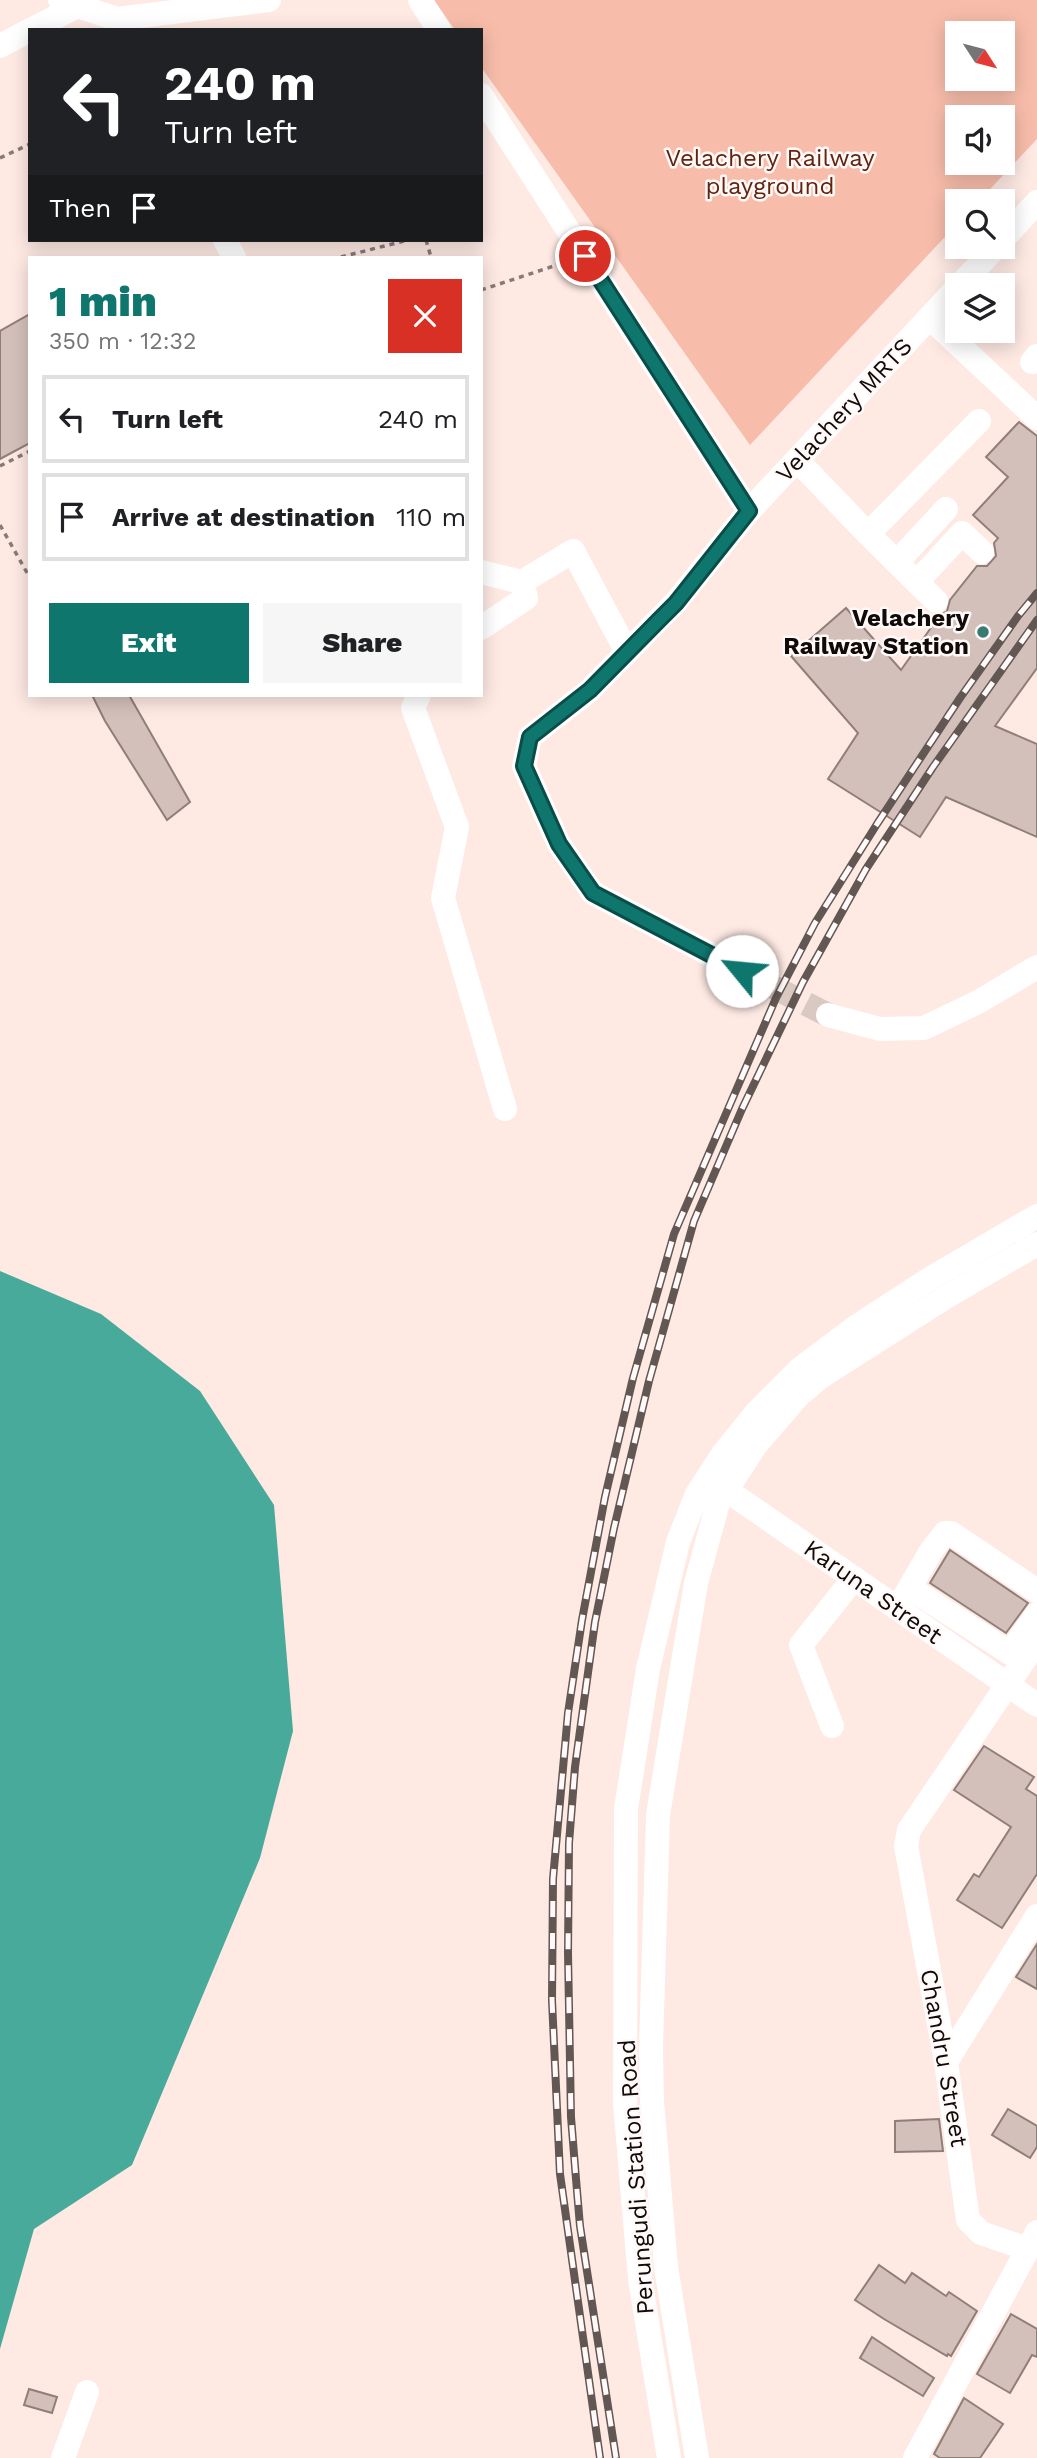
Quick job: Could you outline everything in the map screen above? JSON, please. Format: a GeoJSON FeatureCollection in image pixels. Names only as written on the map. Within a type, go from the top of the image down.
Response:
{"type":"FeatureCollection","features":[{"type":"Feature","properties":{"kind":"street"},"geometry":{"type":"LineString","coordinates":[[33,28],[68,3],[119,24],[269,0]]}},
{"type":"Feature","properties":{"kind":"street"},"geometry":{"type":"LineString","coordinates":[[420,0],[438,28]]}},
{"type":"Feature","properties":{"kind":"street"},"geometry":{"type":"LineString","coordinates":[[0,46],[28,31]]}},
{"type":"Feature","properties":{"kind":"street"},"geometry":{"type":"LineString","coordinates":[[483,98],[749,511]]}},
{"type":"Feature","properties":{"kind":"street"},"geometry":{"type":"LineString","coordinates":[[1015,226],[1037,202]]}},
{"type":"Feature","properties":{"kind":"street","name":"Velachery MRTS"},"geometry":{"type":"LineString","coordinates":[[972,273],[985,259]]}},
{"type":"Feature","properties":{"kind":"street","name":"Velachery MRTS"},"geometry":{"type":"LineString","coordinates":[[742,971],[593,893],[559,844],[524,766],[530,737],[590,690],[676,603],[749,511],[945,302]]}},
{"type":"Feature","properties":{"kind":"street"},"geometry":{"type":"LineString","coordinates":[[930,318],[1037,418]]}},
{"type":"Feature","properties":{"kind":"street"},"geometry":{"type":"LineString","coordinates":[[868,534],[979,421]]}},
{"type":"Feature","properties":{"kind":"street"},"geometry":{"type":"LineString","coordinates":[[797,460],[936,601]]}},
{"type":"Feature","properties":{"kind":"street"},"geometry":{"type":"LineString","coordinates":[[897,562],[946,509]]}},
{"type":"Feature","properties":{"kind":"street"},"geometry":{"type":"LineString","coordinates":[[917,582],[962,533],[982,552]]}},
{"type":"Feature","properties":{"kind":"street"},"geometry":{"type":"LineString","coordinates":[[483,572],[522,582],[573,551],[627,652]]}},
{"type":"Feature","properties":{"kind":"street"},"geometry":{"type":"LineString","coordinates":[[483,627],[526,598],[522,582]]}},
{"type":"Feature","properties":{"kind":"street"},"geometry":{"type":"LineString","coordinates":[[414,699],[457,827],[443,898],[505,1109]]}},
{"type":"Feature","properties":{"kind":"street"},"geometry":{"type":"LineString","coordinates":[[828,1014],[880,1029],[924,1028],[980,1001],[1037,967]]}},
{"type":"Feature","properties":{"kind":"street","name":"Perungudi Station Road"},"geometry":{"type":"LineString","coordinates":[[669,2458],[640,2279],[625,2103],[626,1809],[648,1669],[678,1542],[697,1494],[723,1454],[756,1413],[800,1368],[857,1326],[931,1278],[1037,1216]]}},
{"type":"Feature","properties":{"kind":"street","name":"Perungudi Station Road"},"geometry":{"type":"LineString","coordinates":[[697,2458],[666,2267],[652,2101],[651,2048],[658,1815],[696,1583],[718,1503],[755,1446],[799,1395],[819,1378],[946,1297],[1037,1244]]}},
{"type":"Feature","properties":{"kind":"street","name":"Karuna Street"},"geometry":{"type":"LineString","coordinates":[[738,1499],[854,1577],[904,1598],[935,1620],[972,1661],[1037,1705]]}},
{"type":"Feature","properties":{"kind":"street"},"geometry":{"type":"LineString","coordinates":[[904,1598],[931,1551],[945,1533],[951,1533],[1037,1591]]}},
{"type":"Feature","properties":{"kind":"street"},"geometry":{"type":"LineString","coordinates":[[832,1726],[801,1645],[854,1577]]}},
{"type":"Feature","properties":{"kind":"street"},"geometry":{"type":"LineString","coordinates":[[1001,1681],[1010,1653],[1037,1614]]}},
{"type":"Feature","properties":{"kind":"street"},"geometry":{"type":"LineString","coordinates":[[935,1620],[986,1638],[1010,1653]]}},
{"type":"Feature","properties":{"kind":"street"},"geometry":{"type":"LineString","coordinates":[[972,1661],[986,1638]]}},
{"type":"Feature","properties":{"kind":"street"},"geometry":{"type":"LineString","coordinates":[[1001,1681],[1037,1641]]}},
{"type":"Feature","properties":{"kind":"street","name":"Chandru Street"},"geometry":{"type":"LineString","coordinates":[[1001,1681],[909,1830],[906,1846],[946,2062],[968,2220],[981,2233],[1032,2241]]}},
{"type":"Feature","properties":{"kind":"street"},"geometry":{"type":"LineString","coordinates":[[946,2062],[1037,1916]]}},
{"type":"Feature","properties":{"kind":"street"},"geometry":{"type":"LineString","coordinates":[[915,2458],[1032,2241]]}},
{"type":"Feature","properties":{"kind":"street"},"geometry":{"type":"LineString","coordinates":[[63,2458],[87,2392]]}},
{"type":"Feature","properties":{"kind":"path"},"geometry":{"type":"LineString","coordinates":[[0,158],[28,145]]}},
{"type":"Feature","properties":{"kind":"path"},"geometry":{"type":"LineString","coordinates":[[345,256],[400,242]]}},
{"type":"Feature","properties":{"kind":"path"},"geometry":{"type":"LineString","coordinates":[[483,289],[585,256]]}},
{"type":"Feature","properties":{"kind":"path"},"geometry":{"type":"LineString","coordinates":[[0,467],[28,452]]}},
{"type":"Feature","properties":{"kind":"path"},"geometry":{"type":"LineString","coordinates":[[0,525],[28,574]]}},
{"type":"Feature","properties":{"kind":"green space","name":"Velachery Railway playground"},"geometry":{"type":"Polygon","coordinates":[[[434,0],[1037,0],[1037,139],[1015,163],[1015,105],[945,105],[945,175],[1003,175],[990,189],[945,189],[945,237],[750,445],[483,70],[483,28],[454,28],[434,0]]]}},
{"type":"Feature","properties":{"kind":"water"},"geometry":{"type":"Polygon","coordinates":[[[0,1271],[101,1314],[200,1391],[274,1505],[293,1731],[260,1858],[132,2165],[34,2229],[0,2349],[0,1271]]]}},
{"type":"Feature","properties":{"kind":"building"},"geometry":{"type":"Polygon","coordinates":[[[28,315],[28,444],[0,459],[0,331],[28,315]]]}},
{"type":"Feature","properties":{"kind":"building","name":"Velachery Railway Station"},"geometry":{"type":"Polygon","coordinates":[[[1019,422],[1037,436],[1037,668],[995,726],[1037,744],[1037,837],[946,797],[920,837],[828,779],[858,733],[791,656],[846,608],[901,670],[940,615],[947,611],[950,600],[977,566],[987,566],[996,556],[994,543],[998,538],[973,515],[1008,477],[986,457],[1019,422]]]}},
{"type":"Feature","properties":{"kind":"building"},"geometry":{"type":"Polygon","coordinates":[[[93,697],[130,697],[190,802],[167,820],[93,697]]]}},
{"type":"Feature","properties":{"kind":"building"},"geometry":{"type":"Polygon","coordinates":[[[950,1550],[1028,1603],[1006,1633],[930,1583],[950,1550]]]}},
{"type":"Feature","properties":{"kind":"building"},"geometry":{"type":"Polygon","coordinates":[[[984,1746],[1034,1777],[1026,1789],[1037,1796],[1037,1874],[1002,1928],[957,1900],[974,1874],[979,1877],[1011,1827],[954,1790],[984,1746]]]}},
{"type":"Feature","properties":{"kind":"building"},"geometry":{"type":"Polygon","coordinates":[[[1037,1944],[1037,1989],[1016,1977],[1037,1944]]]}},
{"type":"Feature","properties":{"kind":"building"},"geometry":{"type":"Polygon","coordinates":[[[1008,2109],[1037,2126],[1037,2147],[1030,2158],[992,2135],[1008,2109]]]}},
{"type":"Feature","properties":{"kind":"building"},"geometry":{"type":"Polygon","coordinates":[[[939,2119],[943,2151],[895,2152],[895,2121],[939,2119]]]}},
{"type":"Feature","properties":{"kind":"building"},"geometry":{"type":"Polygon","coordinates":[[[879,2265],[905,2283],[912,2273],[946,2296],[949,2292],[977,2311],[951,2356],[855,2300],[879,2265]]]}},
{"type":"Feature","properties":{"kind":"building"},"geometry":{"type":"Polygon","coordinates":[[[1011,2314],[1037,2329],[1037,2357],[1032,2355],[1010,2393],[977,2374],[1011,2314]]]}},
{"type":"Feature","properties":{"kind":"building"},"geometry":{"type":"Polygon","coordinates":[[[872,2337],[934,2378],[923,2396],[860,2358],[872,2337]]]}},
{"type":"Feature","properties":{"kind":"building"},"geometry":{"type":"Polygon","coordinates":[[[29,2389],[57,2397],[52,2413],[24,2405],[29,2389]]]}},
{"type":"Feature","properties":{"kind":"building"},"geometry":{"type":"Polygon","coordinates":[[[964,2398],[1003,2424],[980,2458],[940,2458],[934,2454],[964,2398]]]}},
{"type":"Feature","properties":{"kind":"tunnel"},"geometry":{"type":"LineString","coordinates":[[742,971],[828,1015]]}},
{"type":"Feature","properties":{"kind":"railway"},"geometry":{"type":"LineString","coordinates":[[600,2458],[560,2174],[552,2000],[553,1879],[568,1713],[605,1497],[633,1378],[674,1234],[776,998],[815,923],[877,824],[960,698],[1037,593]]}},
{"type":"Feature","properties":{"kind":"railway"},"geometry":{"type":"LineString","coordinates":[[616,2458],[580,2226],[571,2117],[568,1953],[569,1843],[575,1767],[595,1622],[614,1528],[649,1381],[694,1221],[742,1109],[803,982],[866,869],[933,767],[1037,620]]}},
{"type":"Feature","properties":{"kind":"place","name":"Velachery Railway Station"},"geometry":{"type":"Point","coordinates":[983,632]}},
{"type":"Feature","properties":{"kind":"route"},"geometry":{"type":"LineString","coordinates":[[585,256],[749,511],[676,603],[590,690],[530,737],[524,766],[559,844],[593,893],[742,971]]}}]}
